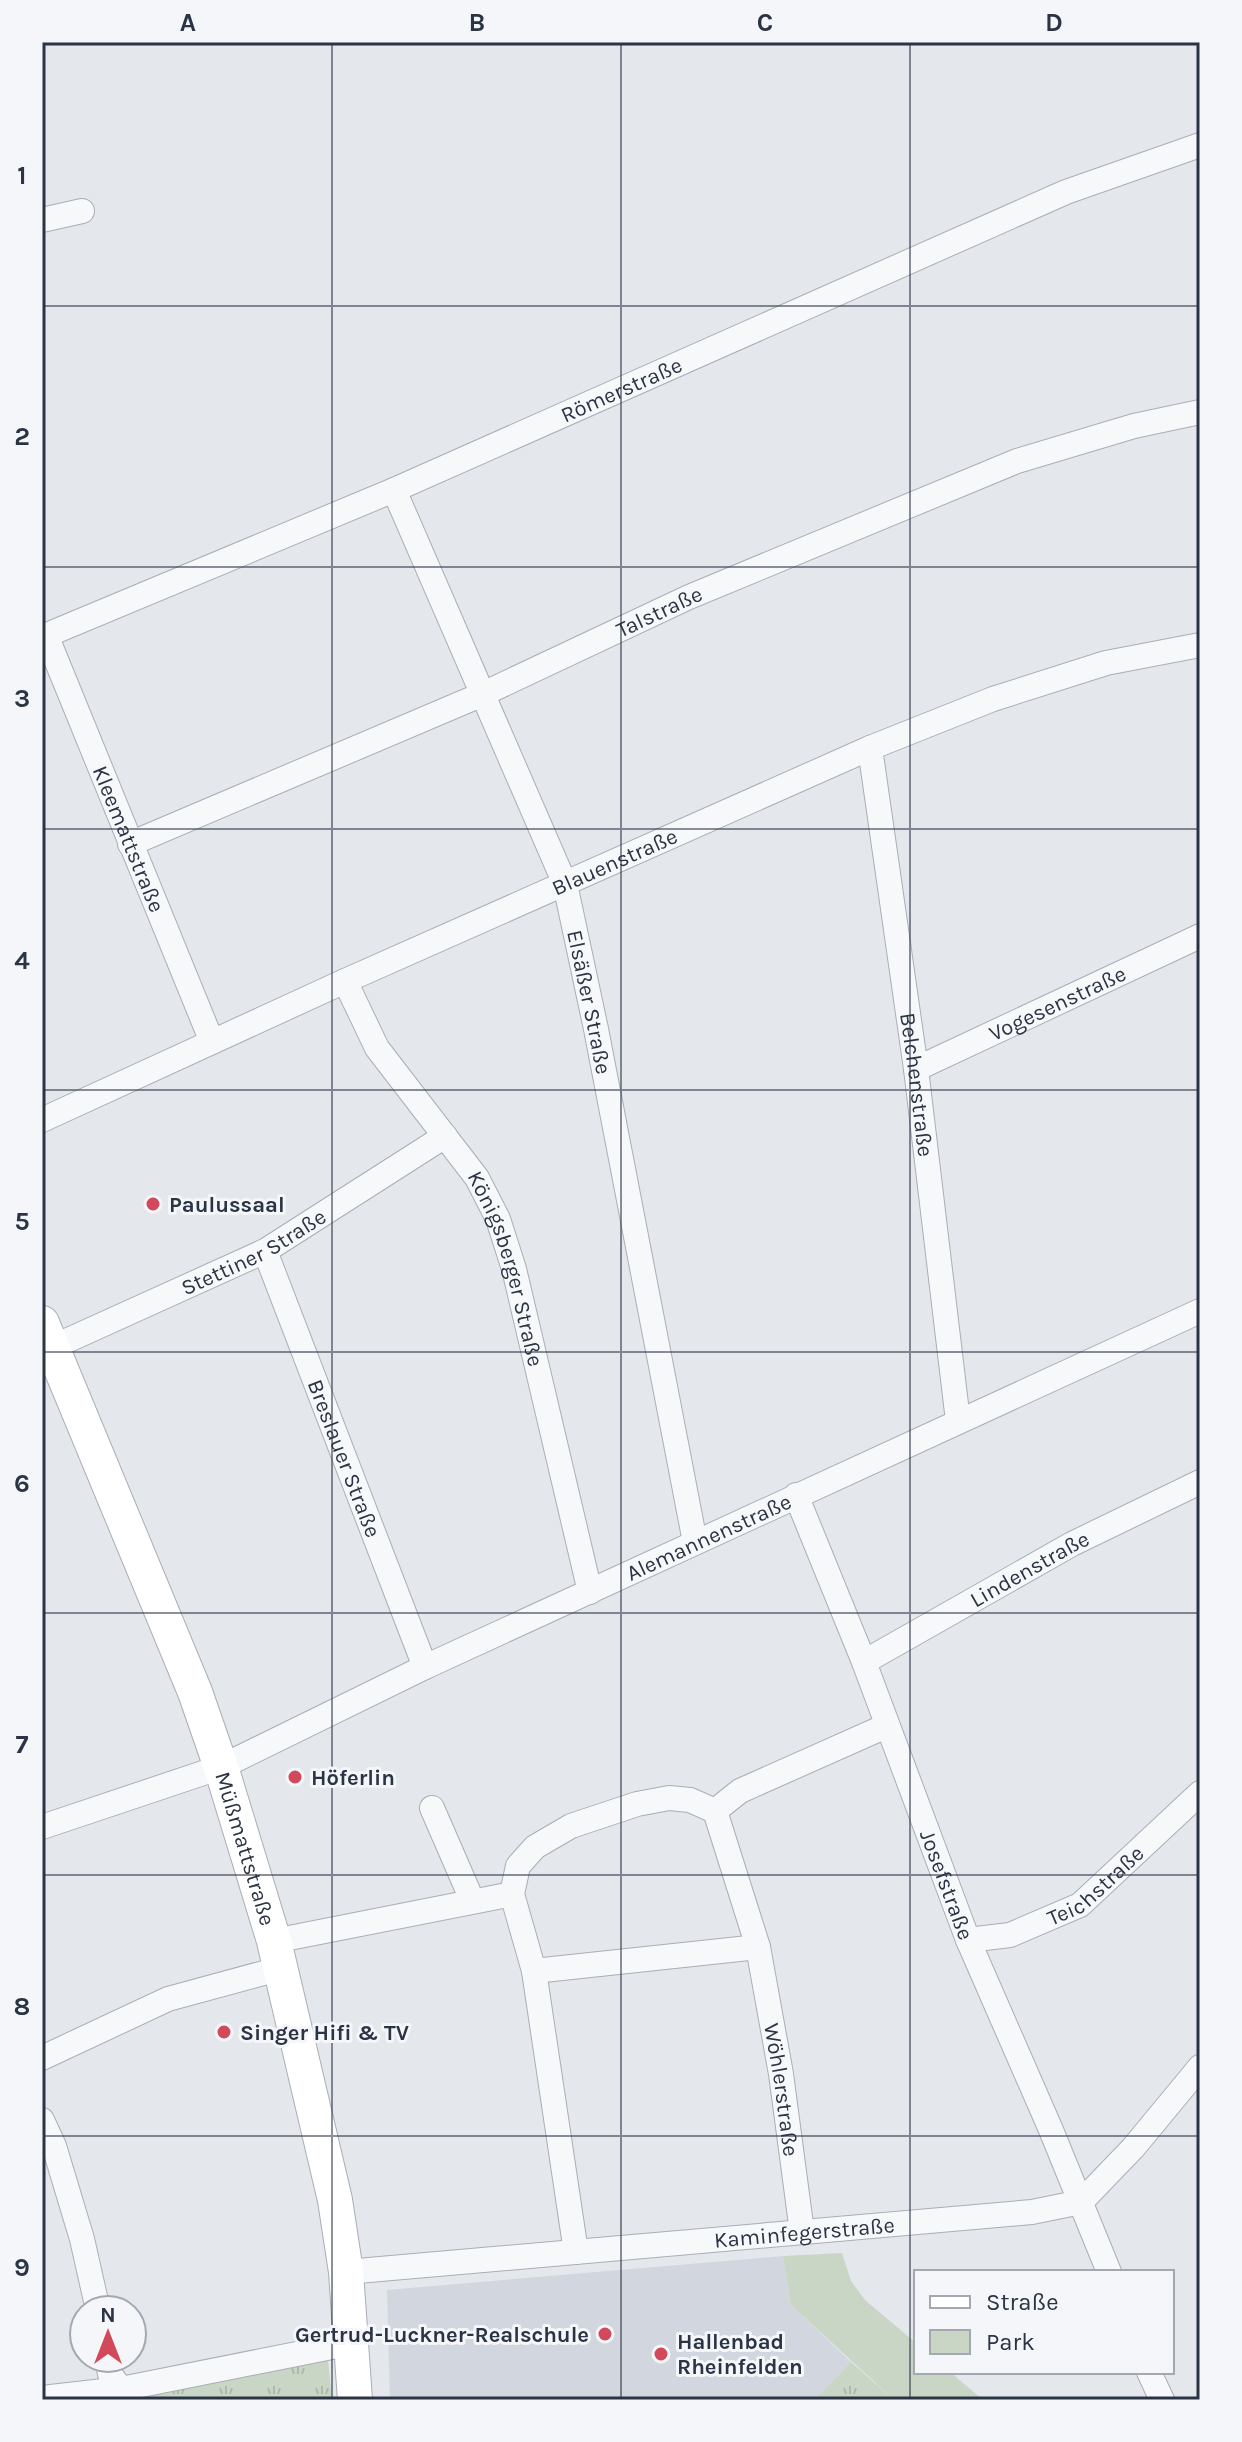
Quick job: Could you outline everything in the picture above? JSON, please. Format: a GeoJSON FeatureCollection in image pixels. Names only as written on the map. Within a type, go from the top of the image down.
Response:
{"type":"FeatureCollection","features":[{"type":"Feature","properties":{"kind":"street","name":"Römerstraße"},"geometry":{"type":"LineString","coordinates":[[44,636],[394,490],[1066,192],[1200,147]]}},
{"type":"Feature","properties":{"kind":"street"},"geometry":{"type":"LineString","coordinates":[[42,220],[82,211]]}},
{"type":"Feature","properties":{"kind":"street","name":"Talstraße"},"geometry":{"type":"LineString","coordinates":[[130,844],[483,694],[689,597],[1017,461],[1134,426],[1200,412]]}},
{"type":"Feature","properties":{"kind":"street","name":"Elsäßer Straße"},"geometry":{"type":"LineString","coordinates":[[394,490],[565,884],[695,1542]]}},
{"type":"Feature","properties":{"kind":"street","name":"Kleemattstraße"},"geometry":{"type":"LineString","coordinates":[[44,636],[212,1042]]}},
{"type":"Feature","properties":{"kind":"street","name":"Blauenstraße"},"geometry":{"type":"LineString","coordinates":[[42,1120],[345,981],[870,748],[993,699],[1106,663],[1200,645]]}},
{"type":"Feature","properties":{"kind":"street","name":"Belchenstraße"},"geometry":{"type":"LineString","coordinates":[[870,748],[916,1069],[958,1421]]}},
{"type":"Feature","properties":{"kind":"street","name":"Vogesenstraße"},"geometry":{"type":"LineString","coordinates":[[916,1069],[1200,936]]}},
{"type":"Feature","properties":{"kind":"street","name":"Königsberger Straße"},"geometry":{"type":"LineString","coordinates":[[345,981],[377,1048],[477,1178],[498,1219],[514,1269],[590,1592]]}},
{"type":"Feature","properties":{"kind":"street","name":"Stettiner Straße"},"geometry":{"type":"LineString","coordinates":[[45,1341],[265,1251],[445,1136]]}},
{"type":"Feature","properties":{"kind":"street","name":"Breslauer Straße"},"geometry":{"type":"LineString","coordinates":[[265,1251],[425,1667]]}},
{"type":"Feature","properties":{"kind":"street","name":"Alemannenstraße"},"geometry":{"type":"LineString","coordinates":[[42,1827],[221,1767],[425,1667],[1200,1311]]}},
{"type":"Feature","properties":{"kind":"street","name":"Müßmattstraße"},"geometry":{"type":"LineString","coordinates":[[45,1341],[195,1692],[278,1955],[335,2200],[346,2272],[355,2400]]}},
{"type":"Feature","properties":{"kind":"street","name":"Lindenstraße"},"geometry":{"type":"LineString","coordinates":[[864,1662],[1072,1544],[1200,1482]]}},
{"type":"Feature","properties":{"kind":"street","name":"Josefstraße"},"geometry":{"type":"LineString","coordinates":[[796,1495],[864,1662],[968,1940],[1108,2270]]}},
{"type":"Feature","properties":{"kind":"street"},"geometry":{"type":"LineString","coordinates":[[576,2252],[534,1971],[512,1894],[518,1866],[535,1847],[571,1826],[637,1804],[669,1798],[690,1800],[715,1811],[740,1791],[886,1726]]}},
{"type":"Feature","properties":{"kind":"street","name":"Teichstraße"},"geometry":{"type":"LineString","coordinates":[[968,1940],[1010,1935],[1080,1905],[1200,1793]]}},
{"type":"Feature","properties":{"kind":"street"},"geometry":{"type":"LineString","coordinates":[[432,1808],[472,1900]]}},
{"type":"Feature","properties":{"kind":"street","name":"Wöhlerstraße"},"geometry":{"type":"LineString","coordinates":[[715,1811],[758,1947],[781,2074],[802,2232]]}},
{"type":"Feature","properties":{"kind":"street"},"geometry":{"type":"LineString","coordinates":[[42,2058],[168,1999],[278,1955],[472,1900],[512,1894]]}},
{"type":"Feature","properties":{"kind":"street"},"geometry":{"type":"LineString","coordinates":[[534,1971],[758,1947]]}},
{"type":"Feature","properties":{"kind":"street"},"geometry":{"type":"LineString","coordinates":[[1081,2202],[1133,2148],[1200,2067]]}},
{"type":"Feature","properties":{"kind":"street"},"geometry":{"type":"LineString","coordinates":[[42,2120],[54,2146],[82,2239],[94,2294]]}},
{"type":"Feature","properties":{"kind":"street","name":"Kaminfegerstraße"},"geometry":{"type":"LineString","coordinates":[[346,2272],[1032,2212],[1081,2202]]}},
{"type":"Feature","properties":{"kind":"street"},"geometry":{"type":"LineString","coordinates":[[42,2398],[122,2394],[352,2343]]}},
{"type":"Feature","properties":{"kind":"street"},"geometry":{"type":"LineString","coordinates":[[110,2374],[122,2394]]}},
{"type":"Feature","properties":{"kind":"street"},"geometry":{"type":"LineString","coordinates":[[1150,2374],[1162,2400]]}},
{"type":"Feature","properties":{"kind":"shaded area","name":"Gertrud-Luckner-Realschule"},"geometry":{"type":"Polygon","coordinates":[[[783,2256],[791,2305],[851,2362],[814,2400],[390,2400],[387,2290],[783,2256]]]}},
{"type":"Feature","properties":{"kind":"green space"},"geometry":{"type":"Polygon","coordinates":[[[842,2253],[851,2281],[865,2300],[914,2341],[914,2374],[952,2374],[983,2400],[894,2400],[791,2305],[783,2256],[842,2253]]]}},
{"type":"Feature","properties":{"kind":"green space"},"geometry":{"type":"Polygon","coordinates":[[[328,2360],[332,2400],[109,2400],[304,2363],[328,2360]]]}},
{"type":"Feature","properties":{"kind":"green space"},"geometry":{"type":"Polygon","coordinates":[[[851,2362],[894,2400],[814,2400],[851,2362]]]}},
{"type":"Feature","properties":{"kind":"place","name":"Paulussaal"},"geometry":{"type":"Point","coordinates":[153,1204]}},
{"type":"Feature","properties":{"kind":"place","name":"Höferlin"},"geometry":{"type":"Point","coordinates":[295,1777]}},
{"type":"Feature","properties":{"kind":"place","name":"Singer Hifi & TV"},"geometry":{"type":"Point","coordinates":[224,2032]}},
{"type":"Feature","properties":{"kind":"place","name":"Gertrud-Luckner-Realschule"},"geometry":{"type":"Point","coordinates":[605,2334]}},
{"type":"Feature","properties":{"kind":"place","name":"Hallenbad Rheinfelden"},"geometry":{"type":"Point","coordinates":[661,2354]}}]}
